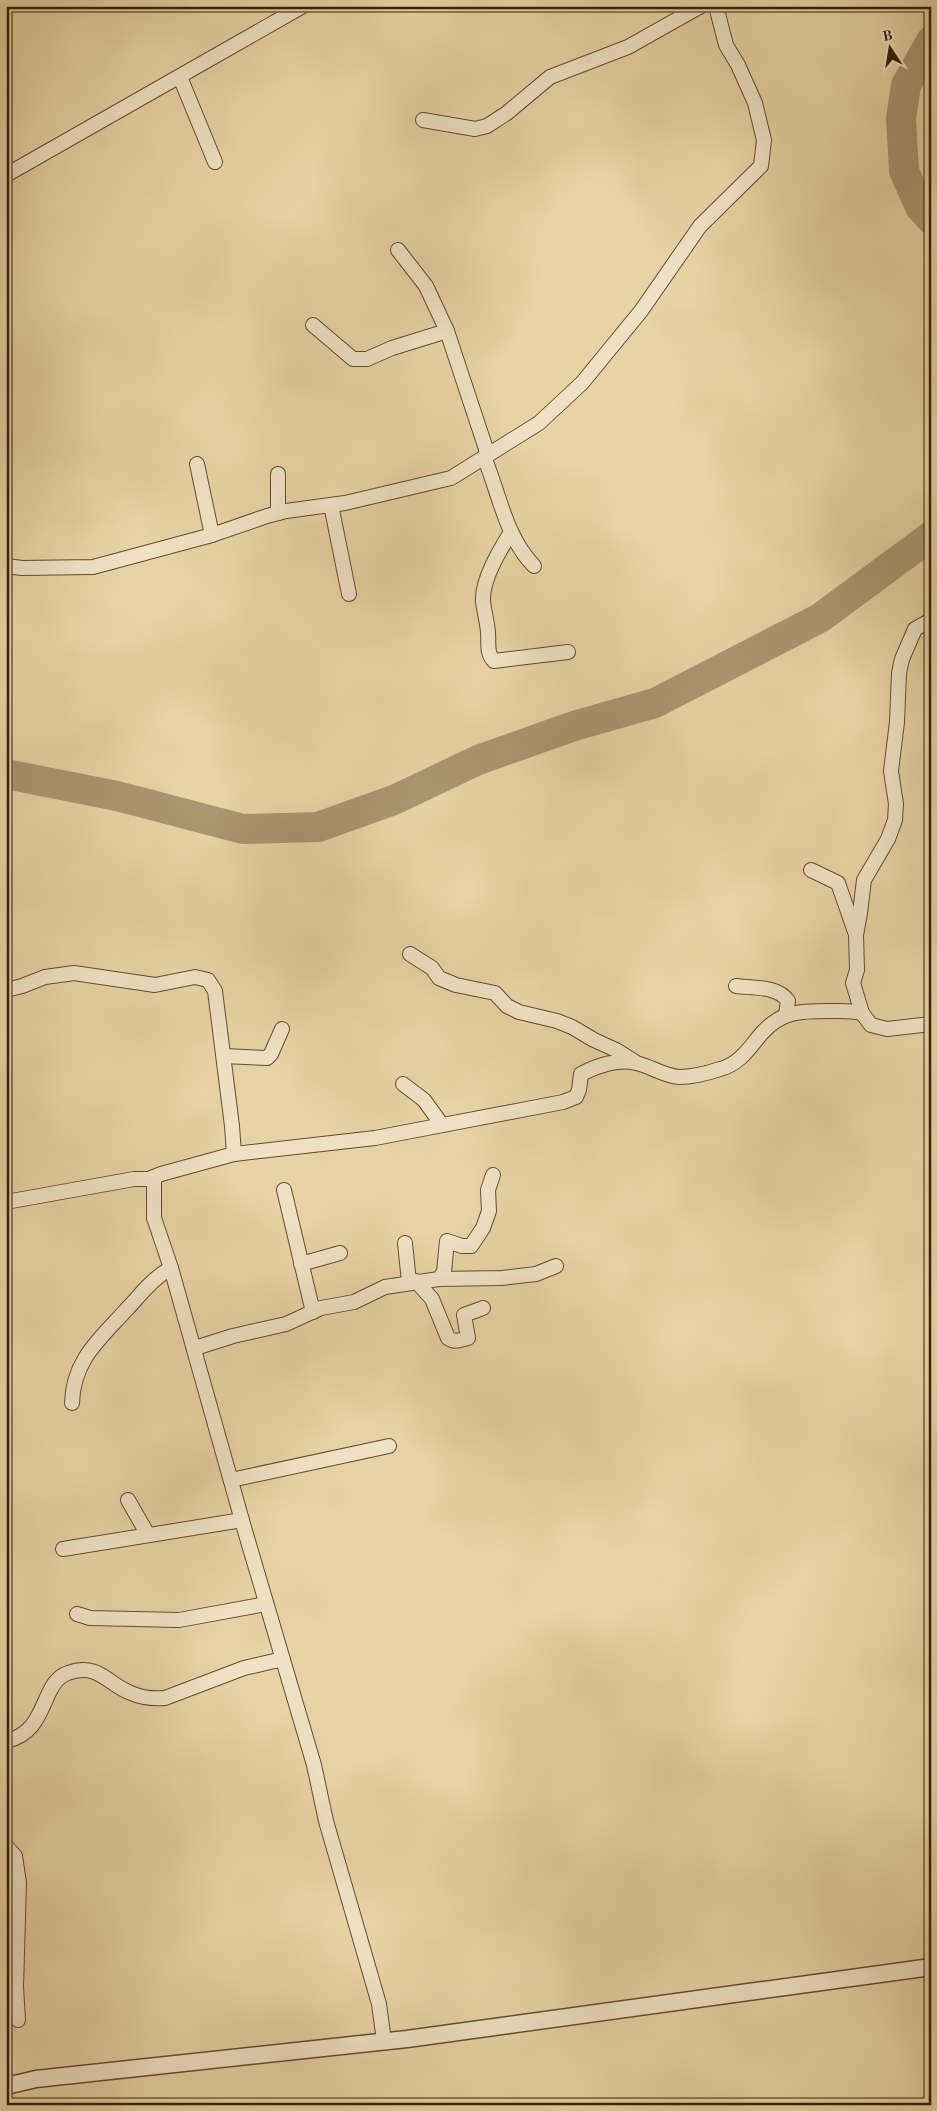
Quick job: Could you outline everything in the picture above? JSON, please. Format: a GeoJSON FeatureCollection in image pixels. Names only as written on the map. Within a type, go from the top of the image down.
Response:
{"type":"FeatureCollection","features":[{"type":"Feature","properties":{"kind":"street"},"geometry":{"type":"LineString","coordinates":[[6,175],[303,6]]}},
{"type":"Feature","properties":{"kind":"street"},"geometry":{"type":"LineString","coordinates":[[423,120],[475,129],[487,126],[507,114],[550,77],[628,47],[701,6]]}},
{"type":"Feature","properties":{"kind":"street"},"geometry":{"type":"LineString","coordinates":[[6,566],[22,568],[93,567],[212,534],[278,513],[331,505],[451,478],[539,423],[582,383],[641,311],[700,226],[762,166],[764,140],[755,103],[738,65],[726,45],[716,6]]}},
{"type":"Feature","properties":{"kind":"street"},"geometry":{"type":"LineString","coordinates":[[180,77],[215,162]]}},
{"type":"Feature","properties":{"kind":"street"},"geometry":{"type":"LineString","coordinates":[[398,250],[426,286],[447,331],[503,514],[518,547],[534,566]]}},
{"type":"Feature","properties":{"kind":"street"},"geometry":{"type":"LineString","coordinates":[[313,325],[353,359],[361,360],[447,331]]}},
{"type":"Feature","properties":{"kind":"street"},"geometry":{"type":"LineString","coordinates":[[197,464],[212,534]]}},
{"type":"Feature","properties":{"kind":"street"},"geometry":{"type":"LineString","coordinates":[[278,474],[278,513]]}},
{"type":"Feature","properties":{"kind":"street"},"geometry":{"type":"LineString","coordinates":[[331,505],[349,594]]}},
{"type":"Feature","properties":{"kind":"street"},"geometry":{"type":"LineString","coordinates":[[511,532],[497,557],[483,599],[490,658],[494,661],[568,652]]}},
{"type":"Feature","properties":{"kind":"street"},"geometry":{"type":"LineString","coordinates":[[931,620],[915,629],[902,659],[899,673],[897,722],[891,771],[896,804],[895,820],[888,839],[864,880],[856,935],[857,970],[853,983],[862,1012],[871,1025],[887,1029],[931,1024]]}},
{"type":"Feature","properties":{"kind":"street"},"geometry":{"type":"LineString","coordinates":[[811,870],[838,883],[856,935]]}},
{"type":"Feature","properties":{"kind":"street"},"geometry":{"type":"LineString","coordinates":[[410,954],[432,968],[439,978],[456,985],[495,993],[507,1006],[519,1012],[557,1021],[572,1027],[635,1062],[679,1077],[723,1069],[747,1054],[762,1033],[779,1018],[786,1015],[810,1009],[862,1012]]}},
{"type":"Feature","properties":{"kind":"street"},"geometry":{"type":"LineString","coordinates":[[6,990],[45,978],[74,973],[155,985],[195,977],[208,980],[215,991],[234,1154]]}},
{"type":"Feature","properties":{"kind":"street"},"geometry":{"type":"LineString","coordinates":[[736,986],[776,991],[784,995],[788,1001],[786,1015]]}},
{"type":"Feature","properties":{"kind":"street"},"geometry":{"type":"LineString","coordinates":[[224,1056],[267,1058],[272,1054],[282,1029]]}},
{"type":"Feature","properties":{"kind":"street"},"geometry":{"type":"LineString","coordinates":[[6,1202],[134,1179],[149,1180],[192,1164],[234,1154],[375,1138],[563,1102],[576,1097],[581,1074],[592,1068],[624,1062],[635,1062]]}},
{"type":"Feature","properties":{"kind":"street"},"geometry":{"type":"LineString","coordinates":[[403,1084],[424,1100],[442,1125]]}},
{"type":"Feature","properties":{"kind":"street"},"geometry":{"type":"LineString","coordinates":[[439,1279],[444,1272],[447,1241],[462,1246],[471,1246],[483,1228],[489,1211],[488,1190],[492,1175]]}},
{"type":"Feature","properties":{"kind":"street"},"geometry":{"type":"LineString","coordinates":[[154,1177],[154,1218],[195,1348],[230,1480],[314,1765],[326,1821],[379,2004],[384,2041]]}},
{"type":"Feature","properties":{"kind":"street"},"geometry":{"type":"LineString","coordinates":[[284,1190],[313,1312]]}},
{"type":"Feature","properties":{"kind":"street"},"geometry":{"type":"LineString","coordinates":[[405,1243],[413,1282],[432,1299],[448,1338],[457,1342],[468,1338],[464,1315],[483,1308]]}},
{"type":"Feature","properties":{"kind":"street"},"geometry":{"type":"LineString","coordinates":[[302,1264],[340,1253]]}},
{"type":"Feature","properties":{"kind":"street"},"geometry":{"type":"LineString","coordinates":[[195,1348],[233,1336],[286,1324],[320,1308],[354,1302],[385,1287],[439,1279],[510,1277],[536,1274],[556,1266]]}},
{"type":"Feature","properties":{"kind":"street"},"geometry":{"type":"LineString","coordinates":[[72,1403],[75,1377],[91,1347],[151,1282],[171,1268]]}},
{"type":"Feature","properties":{"kind":"street"},"geometry":{"type":"LineString","coordinates":[[230,1480],[389,1446]]}},
{"type":"Feature","properties":{"kind":"street"},"geometry":{"type":"LineString","coordinates":[[128,1500],[148,1535]]}},
{"type":"Feature","properties":{"kind":"street"},"geometry":{"type":"LineString","coordinates":[[63,1549],[242,1520]]}},
{"type":"Feature","properties":{"kind":"street"},"geometry":{"type":"LineString","coordinates":[[77,1614],[90,1618],[179,1620],[266,1604]]}},
{"type":"Feature","properties":{"kind":"street"},"geometry":{"type":"LineString","coordinates":[[6,1741],[16,1739],[30,1730],[56,1680],[66,1673],[77,1671],[103,1674],[129,1693],[153,1699],[164,1698],[244,1668],[283,1659]]}},
{"type":"Feature","properties":{"kind":"street"},"geometry":{"type":"LineString","coordinates":[[6,1846],[15,1856],[19,1883],[16,1987],[18,2020]]}},
{"type":"Feature","properties":{"kind":"street"},"geometry":{"type":"LineString","coordinates":[[6,2086],[36,2079],[384,2041],[931,1967]]}},
{"type":"Feature","properties":{"kind":"waterway"},"geometry":{"type":"LineString","coordinates":[[931,41],[906,85],[901,119],[904,171],[920,207],[931,219]]}},
{"type":"Feature","properties":{"kind":"waterway"},"geometry":{"type":"LineString","coordinates":[[6,774],[117,796],[243,829],[318,827],[394,800],[478,760],[574,726],[655,703],[820,618],[931,536]]}}]}
